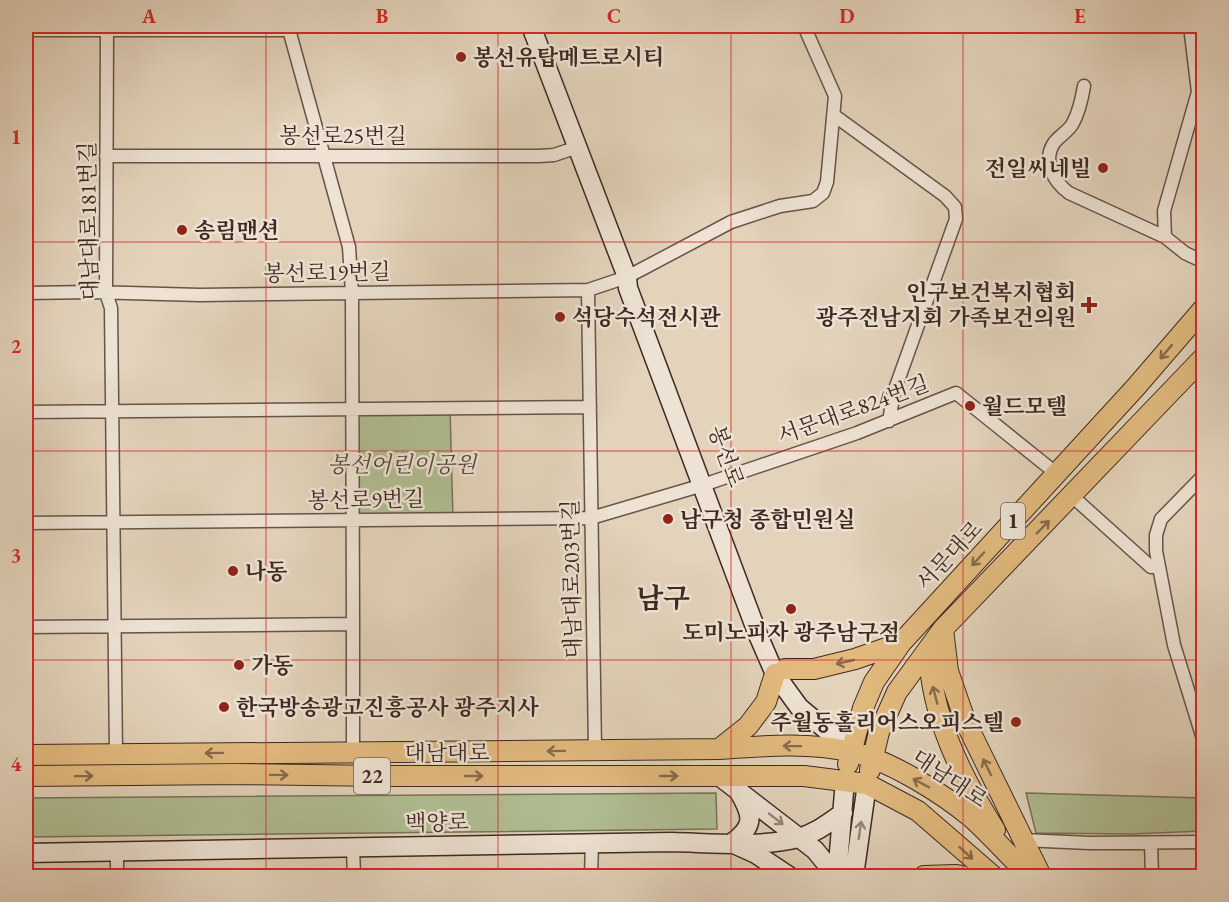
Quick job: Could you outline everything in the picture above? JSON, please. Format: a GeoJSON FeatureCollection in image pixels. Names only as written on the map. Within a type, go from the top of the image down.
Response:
{"type":"FeatureCollection","features":[{"type":"Feature","properties":{"kind":"main road","name":"서문대로"},"geometry":{"type":"LineString","coordinates":[[845,780],[863,708],[874,682],[901,643],[1135,388],[1203,308]]}},
{"type":"Feature","properties":{"kind":"main road","name":"1"},"geometry":{"type":"LineString","coordinates":[[867,784],[879,732],[897,692],[943,629],[1203,357]]}},
{"type":"Feature","properties":{"kind":"main road"},"geometry":{"type":"LineString","coordinates":[[943,629],[948,671],[966,723],[1041,876]]}},
{"type":"Feature","properties":{"kind":"main road"},"geometry":{"type":"LineString","coordinates":[[719,748],[748,726],[766,702],[780,671],[814,669],[855,659],[901,643]]}},
{"type":"Feature","properties":{"kind":"main road"},"geometry":{"type":"LineString","coordinates":[[929,649],[930,674],[945,733],[977,802],[1014,861]]}},
{"type":"Feature","properties":{"kind":"main road","name":"대남대로"},"geometry":{"type":"LineString","coordinates":[[26,755],[353,754],[852,745],[934,790],[972,818],[1030,876]]}},
{"type":"Feature","properties":{"kind":"main road"},"geometry":{"type":"LineString","coordinates":[[719,748],[733,751],[737,756],[738,769],[727,780]]}},
{"type":"Feature","properties":{"kind":"main road","name":"대남대로"},"geometry":{"type":"LineString","coordinates":[[26,776],[223,774],[727,780],[804,776],[845,780],[867,784],[918,811],[993,876]]}},
{"type":"Feature","properties":{"kind":"main road"},"geometry":{"type":"LineString","coordinates":[[924,876],[955,874],[962,876]]}},
{"type":"Feature","properties":{"kind":"street","name":"봉선로"},"geometry":{"type":"LineString","coordinates":[[531,26],[628,278],[635,285],[678,392],[706,484],[737,564],[758,635],[780,671],[852,745]]}},
{"type":"Feature","properties":{"kind":"street","name":"봉선로19번길"},"geometry":{"type":"LineString","coordinates":[[26,293],[200,295],[588,290],[628,278],[731,222],[780,206],[813,201],[823,193],[827,182],[835,116],[835,96],[804,26]]}},
{"type":"Feature","properties":{"kind":"street"},"geometry":{"type":"LineString","coordinates":[[1165,237],[1164,211],[1198,92],[1190,26]]}},
{"type":"Feature","properties":{"kind":"street","name":"대남대로181번길"},"geometry":{"type":"LineString","coordinates":[[107,28],[106,293],[111,308],[116,754]]}},
{"type":"Feature","properties":{"kind":"street"},"geometry":{"type":"LineString","coordinates":[[26,30],[289,28],[349,247],[352,293],[353,409],[353,754]]}},
{"type":"Feature","properties":{"kind":"street"},"geometry":{"type":"LineString","coordinates":[[1084,86],[1073,124],[1050,149],[1049,164],[1056,182],[1069,193],[1165,237],[1185,253],[1203,262]]}},
{"type":"Feature","properties":{"kind":"street"},"geometry":{"type":"LineString","coordinates":[[835,116],[945,196],[955,207],[956,219],[894,392],[889,421]]}},
{"type":"Feature","properties":{"kind":"street","name":"봉선로25번길"},"geometry":{"type":"LineString","coordinates":[[106,156],[539,156],[554,155],[578,147]]}},
{"type":"Feature","properties":{"kind":"street","name":"대남대로203번길"},"geometry":{"type":"LineString","coordinates":[[588,290],[595,750]]}},
{"type":"Feature","properties":{"kind":"street","name":"서문대로824번길"},"geometry":{"type":"LineString","coordinates":[[706,484],[889,421],[956,393],[1057,474]]}},
{"type":"Feature","properties":{"kind":"street"},"geometry":{"type":"LineString","coordinates":[[26,412],[590,407]]}},
{"type":"Feature","properties":{"kind":"street"},"geometry":{"type":"LineString","coordinates":[[1203,475],[1161,519],[1156,535],[1158,567],[1174,645],[1203,741]]}},
{"type":"Feature","properties":{"kind":"street","name":"봉선로9번길"},"geometry":{"type":"LineString","coordinates":[[26,523],[591,518],[706,484]]}},
{"type":"Feature","properties":{"kind":"street"},"geometry":{"type":"LineString","coordinates":[[1072,496],[1151,567],[1158,567]]}},
{"type":"Feature","properties":{"kind":"street"},"geometry":{"type":"LineString","coordinates":[[26,627],[353,624]]}},
{"type":"Feature","properties":{"kind":"street"},"geometry":{"type":"LineString","coordinates":[[727,780],[815,850],[835,876]]}},
{"type":"Feature","properties":{"kind":"street"},"geometry":{"type":"LineString","coordinates":[[727,780],[748,807],[750,822],[745,833],[732,843],[756,854],[789,876]]}},
{"type":"Feature","properties":{"kind":"street"},"geometry":{"type":"LineString","coordinates":[[835,876],[845,780]]}},
{"type":"Feature","properties":{"kind":"street"},"geometry":{"type":"LineString","coordinates":[[854,876],[867,784]]}},
{"type":"Feature","properties":{"kind":"street","name":"백양로"},"geometry":{"type":"LineString","coordinates":[[26,853],[774,842],[799,838],[843,813]]}},
{"type":"Feature","properties":{"kind":"street"},"geometry":{"type":"LineString","coordinates":[[1023,840],[1203,843]]}},
{"type":"Feature","properties":{"kind":"street"},"geometry":{"type":"LineString","coordinates":[[591,876],[592,843]]}},
{"type":"Feature","properties":{"kind":"street"},"geometry":{"type":"LineString","coordinates":[[1151,843],[1152,876]]}},
{"type":"Feature","properties":{"kind":"street"},"geometry":{"type":"LineString","coordinates":[[353,848],[354,876]]}},
{"type":"Feature","properties":{"kind":"street"},"geometry":{"type":"LineString","coordinates":[[117,851],[117,876]]}},
{"type":"Feature","properties":{"kind":"green space","name":"봉선어린이공원"},"geometry":{"type":"Polygon","coordinates":[[[450,408],[453,519],[352,520],[353,409],[450,408]]]}},
{"type":"Feature","properties":{"kind":"green space"},"geometry":{"type":"Polygon","coordinates":[[[716,793],[717,829],[26,837],[26,798],[716,793]]]}},
{"type":"Feature","properties":{"kind":"green space"},"geometry":{"type":"Polygon","coordinates":[[[1026,793],[1203,798],[1203,831],[1132,834],[1036,833],[1026,793]]]}},
{"type":"Feature","properties":{"kind":"place","name":"봉선유탑메트로시티"},"geometry":{"type":"Point","coordinates":[461,57]}},
{"type":"Feature","properties":{"kind":"place","name":"전일씨네빌"},"geometry":{"type":"Point","coordinates":[1103,168]}},
{"type":"Feature","properties":{"kind":"place","name":"송림맨션"},"geometry":{"type":"Point","coordinates":[182,230]}},
{"type":"Feature","properties":{"kind":"place","name":"인구보건복지협회 광주전남지회 가족보건의원"},"geometry":{"type":"Point","coordinates":[1089,305]}},
{"type":"Feature","properties":{"kind":"place","name":"석당수석전시관"},"geometry":{"type":"Point","coordinates":[560,317]}},
{"type":"Feature","properties":{"kind":"place","name":"월드모텔"},"geometry":{"type":"Point","coordinates":[970,406]}},
{"type":"Feature","properties":{"kind":"place","name":"남구청 종합민원실"},"geometry":{"type":"Point","coordinates":[668,519]}},
{"type":"Feature","properties":{"kind":"place","name":"나동"},"geometry":{"type":"Point","coordinates":[233,571]}},
{"type":"Feature","properties":{"kind":"place","name":"도미노피자 광주남구점"},"geometry":{"type":"Point","coordinates":[791,609]}},
{"type":"Feature","properties":{"kind":"place","name":"가동"},"geometry":{"type":"Point","coordinates":[239,665]}},
{"type":"Feature","properties":{"kind":"place","name":"한국방송광고진흥공사 광주지사"},"geometry":{"type":"Point","coordinates":[224,707]}},
{"type":"Feature","properties":{"kind":"place","name":"주월동홀리어스오피스텔"},"geometry":{"type":"Point","coordinates":[1016,722]}},
{"type":"Feature","properties":{"kind":"district","name":"남구"},"geometry":{"type":"Point","coordinates":[663,598]}}]}
